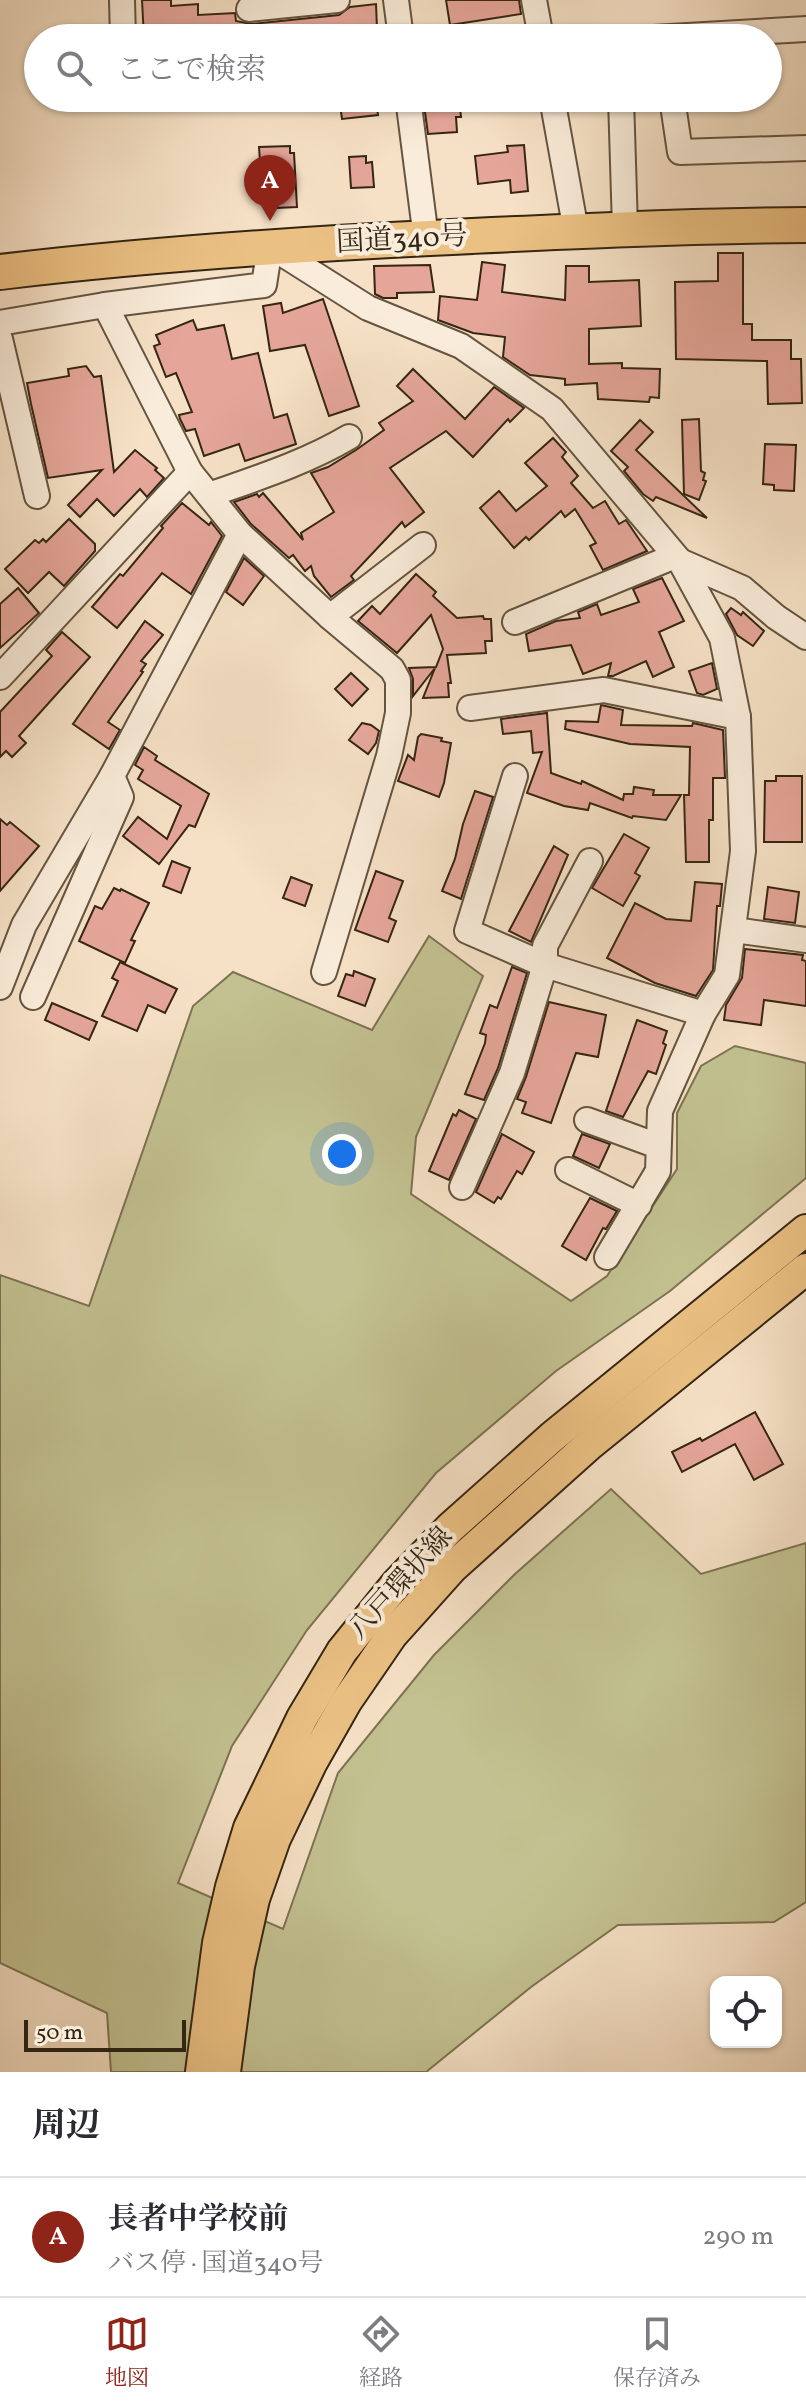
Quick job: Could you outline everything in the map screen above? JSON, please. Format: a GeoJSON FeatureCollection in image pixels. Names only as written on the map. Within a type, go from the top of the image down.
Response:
{"type":"FeatureCollection","features":[{"type":"Feature","properties":{"kind":"highway","name":"国道340号"},"geometry":{"type":"LineString","coordinates":[[0,272],[270,246],[625,228],[806,225]]}},
{"type":"Feature","properties":{"kind":"main road","name":"八戸環状線"},"geometry":{"type":"LineString","coordinates":[[225,2072],[262,1833],[302,1718],[342,1651],[397,1583],[450,1528],[552,1437],[806,1230]]}},
{"type":"Feature","properties":{"kind":"main road","name":"八戸環状線"},"geometry":{"type":"LineString","coordinates":[[201,2072],[218,1943],[231,1887],[262,1833],[312,1762],[346,1702],[392,1635],[453,1567],[589,1445],[806,1269]]}},
{"type":"Feature","properties":{"kind":"street"},"geometry":{"type":"LineString","coordinates":[[122,0],[123,24]]}},
{"type":"Feature","properties":{"kind":"street"},"geometry":{"type":"LineString","coordinates":[[258,5],[337,0]]}},
{"type":"Feature","properties":{"kind":"street"},"geometry":{"type":"LineString","coordinates":[[396,0],[399,24]]}},
{"type":"Feature","properties":{"kind":"street"},"geometry":{"type":"LineString","coordinates":[[534,0],[538,24]]}},
{"type":"Feature","properties":{"kind":"street"},"geometry":{"type":"LineString","coordinates":[[782,31],[806,29]]}},
{"type":"Feature","properties":{"kind":"street"},"geometry":{"type":"LineString","coordinates":[[410,112],[426,238]]}},
{"type":"Feature","properties":{"kind":"street"},"geometry":{"type":"LineString","coordinates":[[555,112],[576,231]]}},
{"type":"Feature","properties":{"kind":"street"},"geometry":{"type":"LineString","coordinates":[[621,112],[625,228]]}},
{"type":"Feature","properties":{"kind":"street"},"geometry":{"type":"LineString","coordinates":[[674,112],[680,152],[806,148]]}},
{"type":"Feature","properties":{"kind":"street"},"geometry":{"type":"LineString","coordinates":[[0,323],[105,305],[264,285],[270,246],[368,308],[461,346],[552,409],[678,559],[722,638],[738,717],[743,851],[727,975],[703,1014],[660,1111],[658,1171],[607,1257]]}},
{"type":"Feature","properties":{"kind":"street"},"geometry":{"type":"LineString","coordinates":[[105,305],[190,472],[240,534],[392,669],[398,680],[398,713],[389,756],[324,972]]}},
{"type":"Feature","properties":{"kind":"street"},"geometry":{"type":"LineString","coordinates":[[0,339],[37,496]]}},
{"type":"Feature","properties":{"kind":"street"},"geometry":{"type":"LineString","coordinates":[[209,495],[325,451],[349,437]]}},
{"type":"Feature","properties":{"kind":"street"},"geometry":{"type":"LineString","coordinates":[[0,677],[190,472]]}},
{"type":"Feature","properties":{"kind":"street"},"geometry":{"type":"LineString","coordinates":[[0,987],[24,925],[112,776],[240,534]]}},
{"type":"Feature","properties":{"kind":"street"},"geometry":{"type":"LineString","coordinates":[[330,617],[423,545]]}},
{"type":"Feature","properties":{"kind":"street"},"geometry":{"type":"LineString","coordinates":[[515,622],[678,559],[742,588],[806,637]]}},
{"type":"Feature","properties":{"kind":"street"},"geometry":{"type":"LineString","coordinates":[[470,708],[604,690],[738,717]]}},
{"type":"Feature","properties":{"kind":"street"},"geometry":{"type":"LineString","coordinates":[[33,997],[121,797],[112,776]]}},
{"type":"Feature","properties":{"kind":"street"},"geometry":{"type":"LineString","coordinates":[[515,776],[467,931],[545,965],[703,1014]]}},
{"type":"Feature","properties":{"kind":"street"},"geometry":{"type":"LineString","coordinates":[[462,1187],[512,1073],[545,965],[545,946],[590,861]]}},
{"type":"Feature","properties":{"kind":"street"},"geometry":{"type":"LineString","coordinates":[[734,930],[806,940]]}},
{"type":"Feature","properties":{"kind":"street"},"geometry":{"type":"LineString","coordinates":[[587,1120],[658,1146]]}},
{"type":"Feature","properties":{"kind":"street"},"geometry":{"type":"LineString","coordinates":[[568,1170],[639,1205]]}},
{"type":"Feature","properties":{"kind":"shaded area"},"geometry":{"type":"Polygon","coordinates":[[[429,936],[483,976],[416,1137],[411,1194],[571,1301],[607,1276],[677,1169],[677,1113],[701,1066],[735,1046],[806,1063],[806,1178],[670,1291],[556,1371],[436,1473],[307,1630],[232,1746],[178,1883],[283,1929],[338,1773],[434,1655],[515,1574],[611,1489],[701,1574],[806,1543],[806,1902],[774,1922],[618,1925],[531,1987],[426,2072],[111,2072],[107,2013],[0,1963],[0,1275],[89,1306],[193,1006],[233,972],[372,1030],[429,936]]]}},
{"type":"Feature","properties":{"kind":"building"},"geometry":{"type":"Polygon","coordinates":[[[142,0],[171,0],[171,6],[198,4],[198,15],[235,13],[236,21],[251,24],[143,24],[142,0]]]}},
{"type":"Feature","properties":{"kind":"building"},"geometry":{"type":"Polygon","coordinates":[[[446,0],[519,0],[521,14],[450,24],[446,0]]]}},
{"type":"Feature","properties":{"kind":"building"},"geometry":{"type":"Polygon","coordinates":[[[376,4],[377,24],[251,24],[339,15],[350,7],[376,4]]]}},
{"type":"Feature","properties":{"kind":"building"},"geometry":{"type":"Polygon","coordinates":[[[341,112],[378,112],[378,115],[342,119],[341,112]]]}},
{"type":"Feature","properties":{"kind":"building"},"geometry":{"type":"Polygon","coordinates":[[[425,112],[460,112],[461,117],[456,117],[457,132],[428,134],[425,112]]]}},
{"type":"Feature","properties":{"kind":"building"},"geometry":{"type":"Polygon","coordinates":[[[524,145],[528,191],[511,193],[510,180],[478,184],[475,156],[508,152],[507,146],[524,145]]]}},
{"type":"Feature","properties":{"kind":"building"},"geometry":{"type":"Polygon","coordinates":[[[290,146],[290,153],[294,153],[297,207],[276,208],[275,189],[262,190],[259,147],[290,146]]]}},
{"type":"Feature","properties":{"kind":"building"},"geometry":{"type":"Polygon","coordinates":[[[366,156],[366,163],[372,162],[374,187],[351,188],[349,157],[366,156]]]}},
{"type":"Feature","properties":{"kind":"building"},"geometry":{"type":"Polygon","coordinates":[[[718,253],[743,253],[743,324],[752,324],[752,340],[791,340],[791,359],[801,359],[802,403],[768,404],[767,361],[676,359],[675,282],[718,281],[718,253]]]}},
{"type":"Feature","properties":{"kind":"building"},"geometry":{"type":"Polygon","coordinates":[[[482,262],[505,265],[502,292],[565,300],[566,266],[589,266],[589,282],[639,280],[641,326],[589,329],[589,364],[622,363],[622,368],[660,369],[659,398],[650,397],[649,402],[598,399],[597,383],[565,385],[565,379],[530,375],[503,357],[505,337],[473,333],[438,320],[440,296],[477,300],[482,262]]]}},
{"type":"Feature","properties":{"kind":"building"},"geometry":{"type":"Polygon","coordinates":[[[430,265],[434,292],[397,293],[397,298],[383,298],[375,294],[374,266],[430,265]]]}},
{"type":"Feature","properties":{"kind":"building"},"geometry":{"type":"Polygon","coordinates":[[[323,299],[359,406],[329,416],[305,345],[270,351],[263,306],[281,303],[283,313],[323,299]]]}},
{"type":"Feature","properties":{"kind":"building"},"geometry":{"type":"Polygon","coordinates":[[[193,320],[197,330],[224,325],[232,359],[258,353],[274,418],[287,414],[296,444],[245,461],[239,444],[204,456],[195,429],[186,431],[180,419],[179,415],[192,412],[176,373],[166,377],[154,346],[160,344],[156,335],[193,320]]]}},
{"type":"Feature","properties":{"kind":"building"},"geometry":{"type":"Polygon","coordinates":[[[86,366],[94,377],[101,376],[114,472],[135,450],[164,478],[147,497],[140,489],[114,516],[97,499],[80,517],[68,505],[102,470],[48,478],[27,383],[69,376],[68,369],[86,366]]]}},
{"type":"Feature","properties":{"kind":"building"},"geometry":{"type":"Polygon","coordinates":[[[413,369],[465,419],[494,387],[524,408],[510,422],[508,419],[473,457],[446,431],[390,468],[424,512],[405,527],[402,522],[351,576],[354,580],[331,597],[314,576],[311,566],[305,571],[293,555],[289,558],[251,524],[234,502],[257,494],[259,497],[263,493],[303,540],[301,533],[334,512],[311,473],[356,450],[384,430],[379,423],[413,401],[397,386],[413,369]]]}},
{"type":"Feature","properties":{"kind":"building"},"geometry":{"type":"Polygon","coordinates":[[[699,419],[701,471],[705,473],[703,480],[706,481],[699,500],[684,494],[682,420],[699,419]]]}},
{"type":"Feature","properties":{"kind":"building"},"geometry":{"type":"Polygon","coordinates":[[[640,420],[653,432],[636,450],[707,518],[656,497],[653,501],[624,471],[628,467],[611,451],[640,420]]]}},
{"type":"Feature","properties":{"kind":"building"},"geometry":{"type":"Polygon","coordinates":[[[553,438],[566,452],[562,457],[578,476],[571,483],[593,508],[605,501],[619,524],[626,520],[647,551],[603,570],[590,546],[596,543],[575,509],[565,517],[561,511],[529,540],[526,537],[514,548],[480,508],[499,491],[516,511],[547,486],[525,463],[553,438]]]}},
{"type":"Feature","properties":{"kind":"building"},"geometry":{"type":"Polygon","coordinates":[[[765,444],[796,445],[794,491],[774,490],[774,485],[763,484],[765,444]]]}},
{"type":"Feature","properties":{"kind":"building"},"geometry":{"type":"Polygon","coordinates":[[[182,503],[209,525],[211,522],[222,536],[191,594],[162,573],[117,628],[92,607],[120,574],[123,576],[182,503]]]}},
{"type":"Feature","properties":{"kind":"building"},"geometry":{"type":"Polygon","coordinates":[[[69,519],[95,544],[95,551],[64,586],[49,572],[28,593],[5,569],[35,540],[39,543],[43,539],[46,542],[69,519]]]}},
{"type":"Feature","properties":{"kind":"building"},"geometry":{"type":"Polygon","coordinates":[[[244,558],[264,576],[243,605],[226,592],[244,558]]]}},
{"type":"Feature","properties":{"kind":"building"},"geometry":{"type":"Polygon","coordinates":[[[416,574],[436,592],[433,596],[457,618],[483,616],[484,619],[491,619],[492,641],[485,641],[486,653],[447,655],[451,683],[448,683],[449,697],[423,698],[435,668],[413,696],[413,679],[409,668],[436,667],[443,649],[431,615],[397,653],[358,621],[372,606],[380,614],[416,574]]]}},
{"type":"Feature","properties":{"kind":"building"},"geometry":{"type":"Polygon","coordinates":[[[662,578],[684,621],[659,632],[674,667],[653,677],[646,661],[608,676],[611,663],[583,674],[571,645],[529,651],[526,634],[556,621],[580,618],[578,612],[597,604],[601,615],[639,602],[633,589],[662,578]]]}},
{"type":"Feature","properties":{"kind":"building"},"geometry":{"type":"Polygon","coordinates":[[[18,588],[39,613],[0,648],[0,604],[18,588]]]}},
{"type":"Feature","properties":{"kind":"building"},"geometry":{"type":"Polygon","coordinates":[[[731,608],[741,615],[743,612],[764,631],[753,646],[737,635],[726,614],[731,608]]]}},
{"type":"Feature","properties":{"kind":"building"},"geometry":{"type":"Polygon","coordinates":[[[145,621],[163,635],[141,661],[146,664],[143,672],[108,722],[120,730],[109,749],[73,724],[145,621]]]}},
{"type":"Feature","properties":{"kind":"building"},"geometry":{"type":"Polygon","coordinates":[[[62,632],[90,657],[19,736],[26,743],[12,757],[6,751],[0,757],[0,712],[52,656],[46,650],[62,632]]]}},
{"type":"Feature","properties":{"kind":"building"},"geometry":{"type":"Polygon","coordinates":[[[712,663],[717,689],[703,695],[697,693],[689,671],[712,663]]]}},
{"type":"Feature","properties":{"kind":"building"},"geometry":{"type":"Polygon","coordinates":[[[351,673],[368,689],[352,706],[335,689],[351,673]]]}},
{"type":"Feature","properties":{"kind":"building"},"geometry":{"type":"Polygon","coordinates":[[[601,705],[623,710],[621,725],[692,726],[693,723],[723,730],[725,778],[713,778],[709,862],[686,862],[684,795],[689,795],[690,747],[630,744],[565,729],[566,721],[598,722],[601,705]]]}},
{"type":"Feature","properties":{"kind":"building"},"geometry":{"type":"Polygon","coordinates":[[[547,713],[551,773],[581,784],[582,781],[623,800],[624,794],[633,794],[634,787],[654,790],[653,795],[681,795],[666,820],[632,818],[590,803],[588,810],[564,806],[527,793],[542,752],[533,753],[531,731],[503,734],[501,719],[547,713]]]}},
{"type":"Feature","properties":{"kind":"building"},"geometry":{"type":"Polygon","coordinates":[[[362,723],[379,731],[376,743],[368,754],[349,740],[362,723]]]}},
{"type":"Feature","properties":{"kind":"building"},"geometry":{"type":"Polygon","coordinates":[[[421,734],[451,743],[439,797],[398,781],[408,755],[414,760],[421,734]]]}},
{"type":"Feature","properties":{"kind":"building"},"geometry":{"type":"Polygon","coordinates":[[[144,747],[157,756],[155,760],[209,794],[195,827],[189,825],[159,864],[123,836],[138,817],[167,839],[181,806],[138,779],[143,770],[135,765],[144,747]]]}},
{"type":"Feature","properties":{"kind":"building"},"geometry":{"type":"Polygon","coordinates":[[[776,776],[802,776],[802,842],[764,842],[765,781],[776,781],[776,776]]]}},
{"type":"Feature","properties":{"kind":"building"},"geometry":{"type":"Polygon","coordinates":[[[475,791],[493,797],[461,899],[442,891],[475,791]]]}},
{"type":"Feature","properties":{"kind":"building"},"geometry":{"type":"Polygon","coordinates":[[[0,819],[7,825],[10,822],[39,846],[0,891],[0,819]]]}},
{"type":"Feature","properties":{"kind":"building"},"geometry":{"type":"Polygon","coordinates":[[[624,834],[649,848],[635,873],[640,876],[623,906],[592,888],[624,834]]]}},
{"type":"Feature","properties":{"kind":"building"},"geometry":{"type":"Polygon","coordinates":[[[554,846],[568,855],[531,942],[509,931],[554,846]]]}},
{"type":"Feature","properties":{"kind":"building"},"geometry":{"type":"Polygon","coordinates":[[[172,861],[190,868],[181,893],[163,886],[172,861]]]}},
{"type":"Feature","properties":{"kind":"building"},"geometry":{"type":"Polygon","coordinates":[[[376,871],[403,881],[389,918],[396,921],[388,942],[355,930],[376,871]]]}},
{"type":"Feature","properties":{"kind":"building"},"geometry":{"type":"Polygon","coordinates":[[[291,877],[312,885],[305,906],[283,898],[291,877]]]}},
{"type":"Feature","properties":{"kind":"building"},"geometry":{"type":"Polygon","coordinates":[[[695,882],[722,884],[720,906],[717,906],[713,970],[696,996],[655,983],[607,958],[635,903],[666,919],[691,921],[695,882]]]}},
{"type":"Feature","properties":{"kind":"building"},"geometry":{"type":"Polygon","coordinates":[[[768,887],[799,892],[795,923],[764,919],[768,887]]]}},
{"type":"Feature","properties":{"kind":"building"},"geometry":{"type":"Polygon","coordinates":[[[114,888],[149,903],[131,940],[135,941],[125,963],[79,941],[95,906],[102,909],[114,888]]]}},
{"type":"Feature","properties":{"kind":"building"},"geometry":{"type":"Polygon","coordinates":[[[745,949],[803,955],[802,960],[806,961],[806,1006],[764,1000],[761,1025],[724,1020],[726,1005],[742,978],[745,949]]]}},
{"type":"Feature","properties":{"kind":"building"},"geometry":{"type":"Polygon","coordinates":[[[120,962],[177,989],[165,1013],[148,1005],[137,1031],[102,1016],[118,981],[112,978],[120,962]]]}},
{"type":"Feature","properties":{"kind":"building"},"geometry":{"type":"Polygon","coordinates":[[[512,967],[527,973],[498,1068],[484,1100],[465,1094],[485,1043],[486,1035],[480,1033],[490,1005],[497,1008],[512,967]]]}},
{"type":"Feature","properties":{"kind":"building"},"geometry":{"type":"Polygon","coordinates":[[[354,971],[375,979],[365,1006],[338,996],[346,974],[353,976],[354,971]]]}},
{"type":"Feature","properties":{"kind":"building"},"geometry":{"type":"Polygon","coordinates":[[[549,1002],[606,1015],[598,1057],[576,1053],[551,1123],[522,1113],[526,1102],[517,1099],[549,1002]]]}},
{"type":"Feature","properties":{"kind":"building"},"geometry":{"type":"Polygon","coordinates":[[[52,1003],[97,1022],[89,1040],[45,1020],[52,1003]]]}},
{"type":"Feature","properties":{"kind":"building"},"geometry":{"type":"Polygon","coordinates":[[[637,1020],[667,1031],[663,1043],[666,1045],[656,1074],[648,1071],[623,1117],[606,1111],[637,1020]]]}},
{"type":"Feature","properties":{"kind":"building"},"geometry":{"type":"Polygon","coordinates":[[[459,1110],[476,1119],[449,1180],[429,1171],[453,1114],[456,1116],[459,1110]]]}},
{"type":"Feature","properties":{"kind":"building"},"geometry":{"type":"Polygon","coordinates":[[[502,1134],[534,1152],[522,1174],[517,1171],[501,1199],[498,1197],[494,1203],[476,1192],[502,1134]]]}},
{"type":"Feature","properties":{"kind":"building"},"geometry":{"type":"Polygon","coordinates":[[[582,1134],[610,1144],[599,1168],[573,1156],[582,1134]]]}},
{"type":"Feature","properties":{"kind":"building"},"geometry":{"type":"Polygon","coordinates":[[[590,1198],[617,1211],[606,1229],[603,1228],[586,1260],[562,1246],[590,1198]]]}},
{"type":"Feature","properties":{"kind":"building"},"geometry":{"type":"Polygon","coordinates":[[[755,1412],[783,1464],[754,1480],[735,1444],[682,1472],[672,1452],[700,1438],[702,1441],[755,1412]]]}},
{"type":"Feature","properties":{"kind":"place","name":"長者中学校前"},"geometry":{"type":"Point","coordinates":[270,221]}}]}
